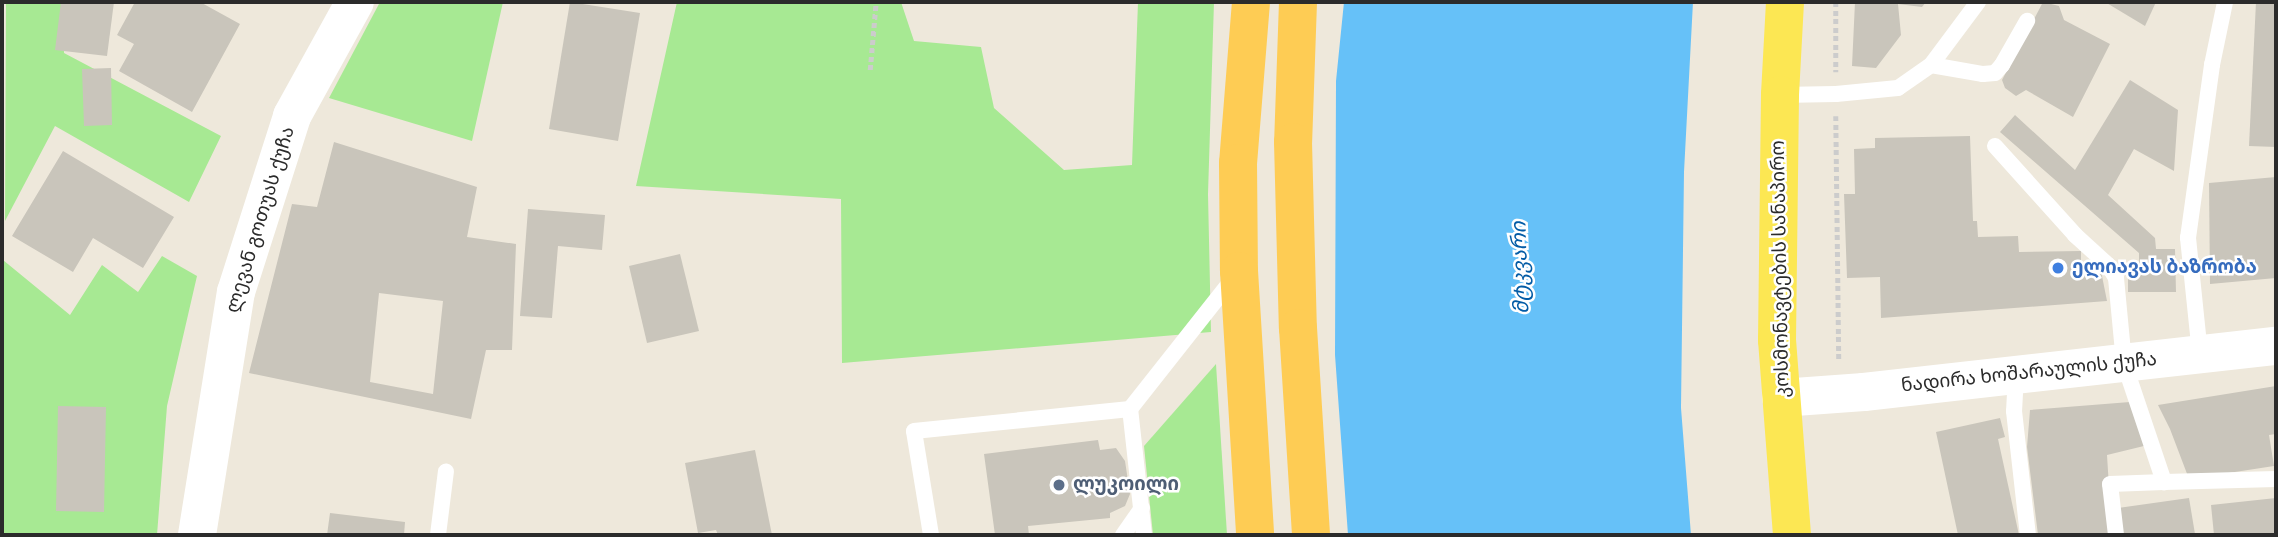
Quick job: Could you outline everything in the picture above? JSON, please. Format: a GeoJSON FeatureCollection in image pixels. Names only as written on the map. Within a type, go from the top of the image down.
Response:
{"type":"FeatureCollection","features":[{"type":"Feature","properties":{"kind":"highway"},"geometry":{"type":"LineString","coordinates":[[1251,2],[1238,163],[1239,271],[1255,535]]}},
{"type":"Feature","properties":{"kind":"highway"},"geometry":{"type":"LineString","coordinates":[[1298,2],[1293,142],[1298,328],[1311,535]]}},
{"type":"Feature","properties":{"kind":"main road","name":"კოსმონავტების სანაპირო"},"geometry":{"type":"LineString","coordinates":[[1785,2],[1780,95],[1777,340],[1791,535]]}},
{"type":"Feature","properties":{"kind":"street","name":"ლევან გოთუას ქუჩა"},"geometry":{"type":"LineString","coordinates":[[197,535],[236,292],[292,116],[355,2]]}},
{"type":"Feature","properties":{"kind":"street","name":"ნადირა ხოშარაულის ქუჩა"},"geometry":{"type":"LineString","coordinates":[[1781,398],[1847,394],[2276,346]]}},
{"type":"Feature","properties":{"kind":"lane"},"geometry":{"type":"LineString","coordinates":[[1780,95],[1836,94],[1898,88],[1931,65],[1979,2]]}},
{"type":"Feature","properties":{"kind":"lane"},"geometry":{"type":"LineString","coordinates":[[2200,354],[2188,238],[2212,65],[2225,2]]}},
{"type":"Feature","properties":{"kind":"lane"},"geometry":{"type":"LineString","coordinates":[[1931,65],[1983,74],[1995,73],[2003,65],[2027,21]]}},
{"type":"Feature","properties":{"kind":"lane"},"geometry":{"type":"LineString","coordinates":[[1995,146],[2075,235],[2108,265],[2116,278],[2124,363],[2164,482]]}},
{"type":"Feature","properties":{"kind":"lane"},"geometry":{"type":"LineString","coordinates":[[1144,535],[1130,409],[1239,271]]}},
{"type":"Feature","properties":{"kind":"lane"},"geometry":{"type":"LineString","coordinates":[[2016,374],[2014,411],[2028,535]]}},
{"type":"Feature","properties":{"kind":"lane"},"geometry":{"type":"LineString","coordinates":[[931,535],[914,431],[1130,409]]}},
{"type":"Feature","properties":{"kind":"lane"},"geometry":{"type":"LineString","coordinates":[[438,535],[446,471]]}},
{"type":"Feature","properties":{"kind":"lane"},"geometry":{"type":"LineString","coordinates":[[2116,535],[2110,484],[2276,479]]}},
{"type":"Feature","properties":{"kind":"lane"},"geometry":{"type":"LineString","coordinates":[[1123,535],[1142,508]]}},
{"type":"Feature","properties":{"kind":"path"},"geometry":{"type":"LineString","coordinates":[[870,70],[876,2]]}},
{"type":"Feature","properties":{"kind":"path"},"geometry":{"type":"LineString","coordinates":[[1836,2],[1837,350],[1847,394]]}},
{"type":"Feature","properties":{"kind":"green space"},"geometry":{"type":"Polygon","coordinates":[[[6,2],[63,2],[64,53],[221,136],[189,202],[55,126],[5,221],[6,2]]]}},
{"type":"Feature","properties":{"kind":"green space"},"geometry":{"type":"Polygon","coordinates":[[[380,2],[503,2],[472,141],[329,98],[380,2]]]}},
{"type":"Feature","properties":{"kind":"green space"},"geometry":{"type":"Polygon","coordinates":[[[677,2],[901,2],[914,41],[981,47],[994,108],[1064,170],[1132,165],[1138,2],[1214,2],[1208,194],[1211,332],[842,363],[841,199],[636,186],[677,2]]]}},
{"type":"Feature","properties":{"kind":"green space"},"geometry":{"type":"Polygon","coordinates":[[[162,256],[197,276],[167,406],[157,535],[2,535],[3,260],[70,315],[102,265],[138,292],[162,256]]]}},
{"type":"Feature","properties":{"kind":"green space"},"geometry":{"type":"Polygon","coordinates":[[[1216,364],[1227,535],[1153,535],[1144,446],[1216,364]]]}},
{"type":"Feature","properties":{"kind":"water","name":"მტკვარი"},"geometry":{"type":"Polygon","coordinates":[[[1344,2],[1693,2],[1684,172],[1681,408],[1691,535],[1348,535],[1335,355],[1336,81],[1344,2]]]}},
{"type":"Feature","properties":{"kind":"building"},"geometry":{"type":"Polygon","coordinates":[[[61,2],[114,2],[107,56],[55,50],[61,2]]]}},
{"type":"Feature","properties":{"kind":"building"},"geometry":{"type":"Polygon","coordinates":[[[135,2],[200,2],[240,24],[192,112],[119,71],[134,44],[117,35],[135,2]]]}},
{"type":"Feature","properties":{"kind":"building"},"geometry":{"type":"Polygon","coordinates":[[[570,2],[640,13],[618,141],[549,129],[570,2]]]}},
{"type":"Feature","properties":{"kind":"building"},"geometry":{"type":"Polygon","coordinates":[[[1855,2],[1926,2],[1922,7],[1898,4],[1901,35],[1876,68],[1852,66],[1855,2]]]}},
{"type":"Feature","properties":{"kind":"building"},"geometry":{"type":"Polygon","coordinates":[[[2043,2],[2059,6],[2064,20],[2110,44],[2073,117],[2026,90],[2016,96],[2005,88],[2002,80],[2043,2]]]}},
{"type":"Feature","properties":{"kind":"building"},"geometry":{"type":"Polygon","coordinates":[[[2105,2],[2156,2],[2145,26],[2105,2]]]}},
{"type":"Feature","properties":{"kind":"building"},"geometry":{"type":"Polygon","coordinates":[[[2256,2],[2276,2],[2276,147],[2249,146],[2256,2]]]}},
{"type":"Feature","properties":{"kind":"building"},"geometry":{"type":"Polygon","coordinates":[[[111,68],[112,125],[84,126],[82,69],[111,68]]]}},
{"type":"Feature","properties":{"kind":"building"},"geometry":{"type":"Polygon","coordinates":[[[2130,80],[2178,110],[2174,171],[2134,149],[2108,195],[2155,238],[2156,249],[2175,249],[2176,292],[2128,292],[2128,263],[2139,263],[2139,253],[2000,132],[2015,115],[2075,170],[2130,80]]]}},
{"type":"Feature","properties":{"kind":"building"},"geometry":{"type":"Polygon","coordinates":[[[1970,136],[1973,221],[1977,221],[1978,237],[2018,236],[2019,252],[2081,251],[2081,266],[2100,266],[2107,301],[1881,318],[1880,277],[1847,278],[1844,194],[1855,194],[1854,149],[1875,148],[1875,138],[1970,136]]]}},
{"type":"Feature","properties":{"kind":"building"},"geometry":{"type":"Polygon","coordinates":[[[334,142],[477,187],[467,237],[516,244],[512,350],[486,350],[471,419],[249,373],[292,204],[317,207],[334,142]],[[379,293],[370,382],[433,394],[443,301],[379,293]]]}},
{"type":"Feature","properties":{"kind":"building"},"geometry":{"type":"Polygon","coordinates":[[[63,151],[174,217],[143,268],[93,238],[73,272],[12,236],[63,151]]]}},
{"type":"Feature","properties":{"kind":"building"},"geometry":{"type":"Polygon","coordinates":[[[2276,177],[2276,278],[2210,284],[2209,183],[2276,177]]]}},
{"type":"Feature","properties":{"kind":"building"},"geometry":{"type":"Polygon","coordinates":[[[528,209],[605,215],[602,250],[558,246],[552,318],[520,316],[528,209]]]}},
{"type":"Feature","properties":{"kind":"building"},"geometry":{"type":"Polygon","coordinates":[[[680,254],[699,331],[647,343],[629,266],[680,254]]]}},
{"type":"Feature","properties":{"kind":"building"},"geometry":{"type":"Polygon","coordinates":[[[2276,386],[2276,434],[2269,435],[2274,466],[2189,479],[2158,405],[2276,386]]]}},
{"type":"Feature","properties":{"kind":"building"},"geometry":{"type":"Polygon","coordinates":[[[2130,402],[2148,445],[2107,455],[2112,535],[2038,535],[2027,447],[2030,410],[2130,402]]]}},
{"type":"Feature","properties":{"kind":"building"},"geometry":{"type":"Polygon","coordinates":[[[58,406],[106,407],[104,512],[56,511],[58,406]]]}},
{"type":"Feature","properties":{"kind":"building"},"geometry":{"type":"Polygon","coordinates":[[[2000,418],[2005,437],[1998,439],[2019,535],[1958,535],[1936,432],[2000,418]]]}},
{"type":"Feature","properties":{"kind":"building","name":"ლუკოილი"},"geometry":{"type":"Polygon","coordinates":[[[1098,440],[1100,450],[1116,448],[1125,461],[1130,494],[1125,506],[1110,513],[1110,518],[1028,526],[1029,535],[995,535],[984,454],[1098,440]]]}},
{"type":"Feature","properties":{"kind":"building"},"geometry":{"type":"Polygon","coordinates":[[[755,450],[772,535],[718,535],[716,530],[698,533],[685,463],[755,450]]]}},
{"type":"Feature","properties":{"kind":"building"},"geometry":{"type":"Polygon","coordinates":[[[2189,498],[2195,534],[2122,535],[2118,508],[2189,498]]]}},
{"type":"Feature","properties":{"kind":"building"},"geometry":{"type":"Polygon","coordinates":[[[2276,498],[2276,535],[2214,535],[2211,505],[2276,498]]]}},
{"type":"Feature","properties":{"kind":"building"},"geometry":{"type":"Polygon","coordinates":[[[330,513],[405,522],[404,535],[327,535],[330,513]]]}},
{"type":"Feature","properties":{"kind":"place","name":"ელიავას ბაზრობა"},"geometry":{"type":"Point","coordinates":[2058,268]}},
{"type":"Feature","properties":{"kind":"place","name":"ლუკოილი"},"geometry":{"type":"Point","coordinates":[1059,485]}}]}
